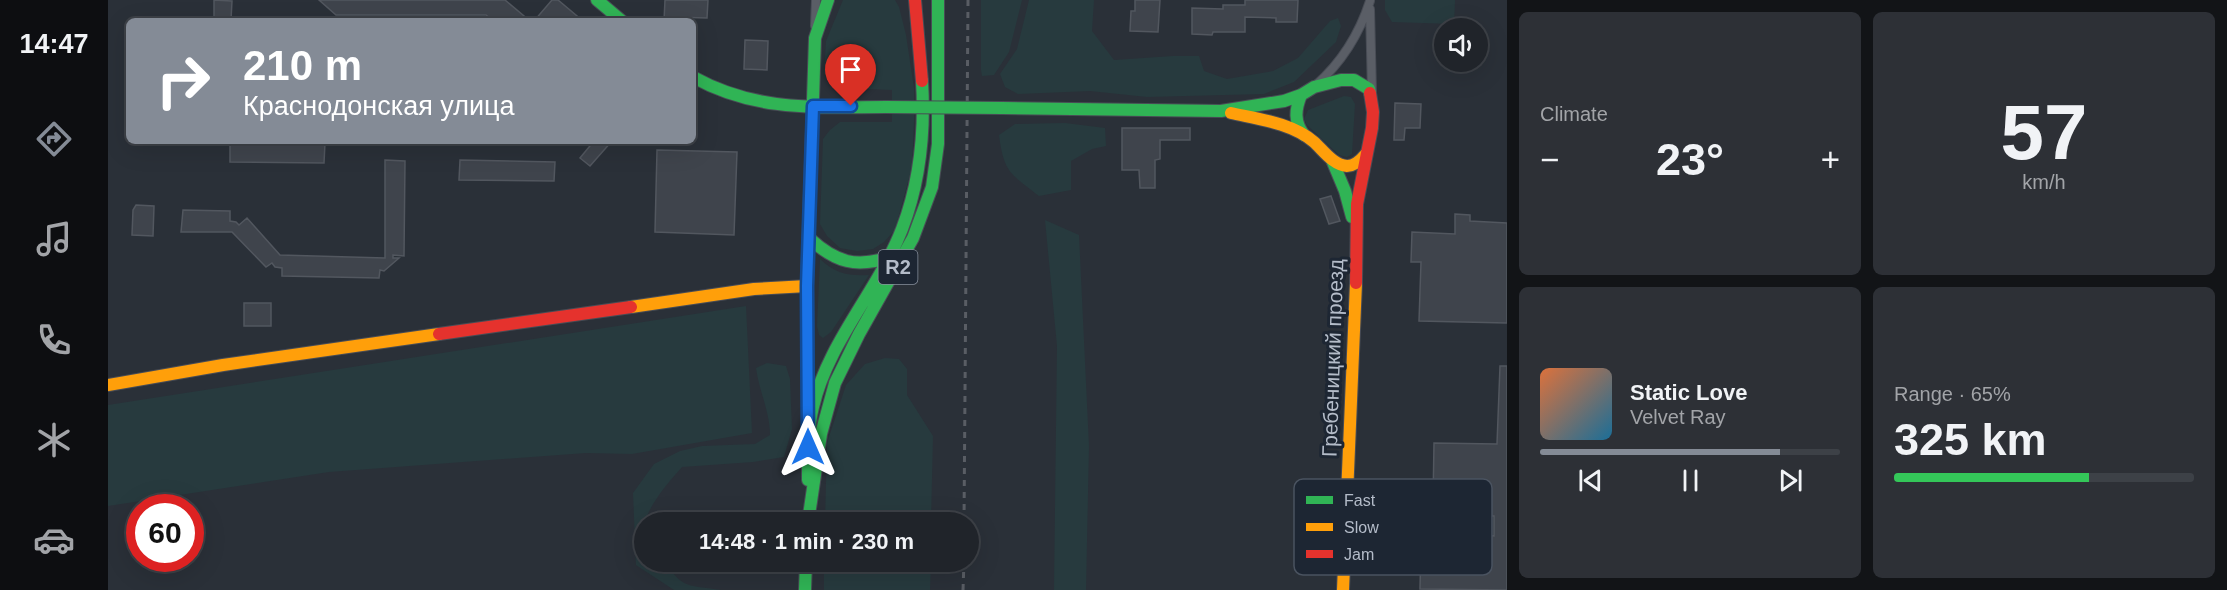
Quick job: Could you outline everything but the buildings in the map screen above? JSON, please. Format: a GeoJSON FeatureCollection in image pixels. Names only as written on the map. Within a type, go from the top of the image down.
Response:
{"type":"FeatureCollection","features":[{"type":"Feature","properties":{"kind":"street"},"geometry":{"type":"LineString","coordinates":[[597,0],[618,18]]}},
{"type":"Feature","properties":{"kind":"street"},"geometry":{"type":"LineString","coordinates":[[905,0],[919,31]]}},
{"type":"Feature","properties":{"kind":"street","name":"R2"},"geometry":{"type":"LineString","coordinates":[[808,512],[808,431],[815,398],[837,346],[902,230],[914,193],[921,155],[922,84],[915,0]]}},
{"type":"Feature","properties":{"kind":"street","name":"R2"},"geometry":{"type":"LineString","coordinates":[[810,512],[824,421],[835,383],[852,347],[907,250],[924,214],[933,184],[938,144],[938,0]]}},
{"type":"Feature","properties":{"kind":"street"},"geometry":{"type":"LineString","coordinates":[[696,80],[733,97],[773,104],[1221,111],[1272,104],[1301,95],[1314,87],[1345,53],[1360,28],[1370,1]]}},
{"type":"Feature","properties":{"kind":"street"},"geometry":{"type":"LineString","coordinates":[[1221,111],[1304,135],[1318,144],[1337,163],[1350,166],[1357,163],[1366,153],[1371,126],[1370,1]]}},
{"type":"Feature","properties":{"kind":"street"},"geometry":{"type":"LineString","coordinates":[[808,431],[807,286],[815,38],[825,2]]}},
{"type":"Feature","properties":{"kind":"street"},"geometry":{"type":"LineString","coordinates":[[1314,87],[1341,80],[1354,80],[1365,84],[1372,93]]}},
{"type":"Feature","properties":{"kind":"street"},"geometry":{"type":"LineString","coordinates":[[1301,95],[1297,104],[1296,119],[1304,135]]}},
{"type":"Feature","properties":{"kind":"street","name":"Гребеницкий проезд"},"geometry":{"type":"LineString","coordinates":[[1348,479],[1358,236],[1357,202],[1366,153]]}},
{"type":"Feature","properties":{"kind":"street","name":"Гребеницкий проезд"},"geometry":{"type":"LineString","coordinates":[[1330,156],[1345,191],[1358,236]]}},
{"type":"Feature","properties":{"kind":"street"},"geometry":{"type":"LineString","coordinates":[[809,238],[828,255],[847,263],[873,263],[907,250]]}},
{"type":"Feature","properties":{"kind":"street"},"geometry":{"type":"LineString","coordinates":[[108,385],[753,288],[807,286]]}},
{"type":"Feature","properties":{"kind":"street"},"geometry":{"type":"LineString","coordinates":[[805,590],[806,572]]}},
{"type":"Feature","properties":{"kind":"street","name":"Гребеницкий проезд"},"geometry":{"type":"LineString","coordinates":[[1343,590],[1344,575]]}},
{"type":"Feature","properties":{"kind":"green space"},"geometry":{"type":"Polygon","coordinates":[[[843,0],[895,0],[906,35],[914,88],[912,167],[895,230],[884,242],[873,249],[857,251],[840,248],[827,236],[820,224],[823,139],[840,122],[892,122],[892,90],[845,88],[835,84],[824,73],[826,41],[843,0]]]}},
{"type":"Feature","properties":{"kind":"green space"},"geometry":{"type":"Polygon","coordinates":[[[981,0],[1022,0],[1009,52],[994,75],[982,76],[981,0]]]}},
{"type":"Feature","properties":{"kind":"green space"},"geometry":{"type":"Polygon","coordinates":[[[1029,0],[1094,0],[1092,31],[1114,60],[1199,56],[1204,71],[1227,79],[1273,71],[1298,58],[1330,21],[1338,18],[1341,26],[1336,42],[1294,82],[1264,94],[1147,97],[1090,91],[1018,94],[1005,87],[1000,74],[1017,49],[1029,0]]]}},
{"type":"Feature","properties":{"kind":"green space"},"geometry":{"type":"Polygon","coordinates":[[[1385,0],[1455,0],[1454,18],[1434,18],[1434,23],[1392,22],[1385,10],[1385,0]]]}},
{"type":"Feature","properties":{"kind":"green space"},"geometry":{"type":"Polygon","coordinates":[[[1344,96],[1351,97],[1355,104],[1352,154],[1347,157],[1339,155],[1307,125],[1304,119],[1308,110],[1344,96]]]}},
{"type":"Feature","properties":{"kind":"green space"},"geometry":{"type":"Polygon","coordinates":[[[1065,123],[1105,128],[1106,146],[1092,149],[1071,161],[1071,190],[1039,196],[1015,177],[1006,165],[999,135],[1015,124],[1065,123]]]}},
{"type":"Feature","properties":{"kind":"green space"},"geometry":{"type":"Polygon","coordinates":[[[1045,220],[1079,235],[1089,446],[1086,590],[1054,590],[1057,346],[1045,220]]]}},
{"type":"Feature","properties":{"kind":"green space"},"geometry":{"type":"Polygon","coordinates":[[[820,259],[831,268],[843,273],[869,275],[831,332],[823,338],[819,335],[817,326],[820,259]]]}},
{"type":"Feature","properties":{"kind":"green space"},"geometry":{"type":"Polygon","coordinates":[[[746,306],[752,433],[632,454],[586,453],[329,472],[186,494],[126,494],[126,503],[108,506],[108,405],[746,306]]]}},
{"type":"Feature","properties":{"kind":"green space"},"geometry":{"type":"Polygon","coordinates":[[[885,358],[899,359],[907,369],[907,395],[933,436],[931,512],[825,512],[827,443],[846,385],[865,364],[885,358]]]}},
{"type":"Feature","properties":{"kind":"green space"},"geometry":{"type":"Polygon","coordinates":[[[767,363],[786,366],[790,379],[792,429],[784,457],[753,462],[682,467],[649,512],[634,512],[634,517],[633,493],[654,464],[680,451],[702,446],[755,444],[770,435],[756,368],[767,363]]]}},
{"type":"Feature","properties":{"kind":"green space"},"geometry":{"type":"Polygon","coordinates":[[[647,572],[672,572],[682,582],[721,590],[674,590],[647,572]]]}},
{"type":"Feature","properties":{"kind":"green space"},"geometry":{"type":"Polygon","coordinates":[[[824,572],[931,572],[930,590],[824,590],[824,572]]]}},
{"type":"Feature","properties":{"kind":"railway"},"geometry":{"type":"LineString","coordinates":[[964,512],[968,0]]}},
{"type":"Feature","properties":{"kind":"railway"},"geometry":{"type":"LineString","coordinates":[[963,590],[964,572]]}},
{"type":"Feature","properties":{"kind":"traffic: fast"},"geometry":{"type":"LineString","coordinates":[[597,0],[618,18]]}},
{"type":"Feature","properties":{"kind":"traffic: fast"},"geometry":{"type":"LineString","coordinates":[[815,38],[828,0]]}},
{"type":"Feature","properties":{"kind":"traffic: fast"},"geometry":{"type":"LineString","coordinates":[[809,512],[821,434],[835,383],[859,334],[913,238],[932,187],[938,144],[938,0]]}},
{"type":"Feature","properties":{"kind":"traffic: fast"},"geometry":{"type":"LineString","coordinates":[[809,222],[815,38]]}},
{"type":"Feature","properties":{"kind":"traffic: fast"},"geometry":{"type":"LineString","coordinates":[[696,78],[717,88],[763,102],[811,107],[886,107]]}},
{"type":"Feature","properties":{"kind":"traffic: fast"},"geometry":{"type":"LineString","coordinates":[[1002,108],[1221,111],[1284,101],[1314,87],[1341,80],[1354,80],[1369,89],[1370,93]]}},
{"type":"Feature","properties":{"kind":"traffic: fast"},"geometry":{"type":"LineString","coordinates":[[808,480],[810,425],[820,383],[841,338],[892,252],[908,211],[920,156],[923,118],[922,81]]}},
{"type":"Feature","properties":{"kind":"traffic: fast"},"geometry":{"type":"LineString","coordinates":[[1301,95],[1296,116],[1304,135]]}},
{"type":"Feature","properties":{"kind":"traffic: fast"},"geometry":{"type":"LineString","coordinates":[[886,107],[1002,108]]}},
{"type":"Feature","properties":{"kind":"traffic: fast"},"geometry":{"type":"LineString","coordinates":[[1332,160],[1345,191],[1352,217]]}},
{"type":"Feature","properties":{"kind":"traffic: fast"},"geometry":{"type":"LineString","coordinates":[[809,238],[828,253],[847,261],[867,262],[891,257]]}},
{"type":"Feature","properties":{"kind":"traffic: fast"},"geometry":{"type":"LineString","coordinates":[[805,590],[806,572]]}},
{"type":"Feature","properties":{"kind":"traffic: slow"},"geometry":{"type":"LineString","coordinates":[[1231,113],[1296,130],[1342,165],[1353,165],[1366,154]]}},
{"type":"Feature","properties":{"kind":"traffic: slow"},"geometry":{"type":"LineString","coordinates":[[1348,479],[1356,283]]}},
{"type":"Feature","properties":{"kind":"traffic: slow"},"geometry":{"type":"LineString","coordinates":[[631,307],[754,289],[807,286]]}},
{"type":"Feature","properties":{"kind":"traffic: slow"},"geometry":{"type":"LineString","coordinates":[[108,385],[223,365],[439,334]]}},
{"type":"Feature","properties":{"kind":"traffic: slow"},"geometry":{"type":"LineString","coordinates":[[1343,590],[1344,575]]}},
{"type":"Feature","properties":{"kind":"traffic: jam"},"geometry":{"type":"LineString","coordinates":[[915,0],[922,81]]}},
{"type":"Feature","properties":{"kind":"traffic: jam"},"geometry":{"type":"LineString","coordinates":[[1356,283],[1357,204],[1372,128],[1373,112],[1370,93]]}},
{"type":"Feature","properties":{"kind":"traffic: jam"},"geometry":{"type":"LineString","coordinates":[[808,415],[809,222]]}},
{"type":"Feature","properties":{"kind":"traffic: jam"},"geometry":{"type":"LineString","coordinates":[[439,334],[631,307]]}},
{"type":"Feature","properties":{"kind":"route"},"geometry":{"type":"LineString","coordinates":[[808,447],[807,286],[813,106],[851,106]]}}]}
